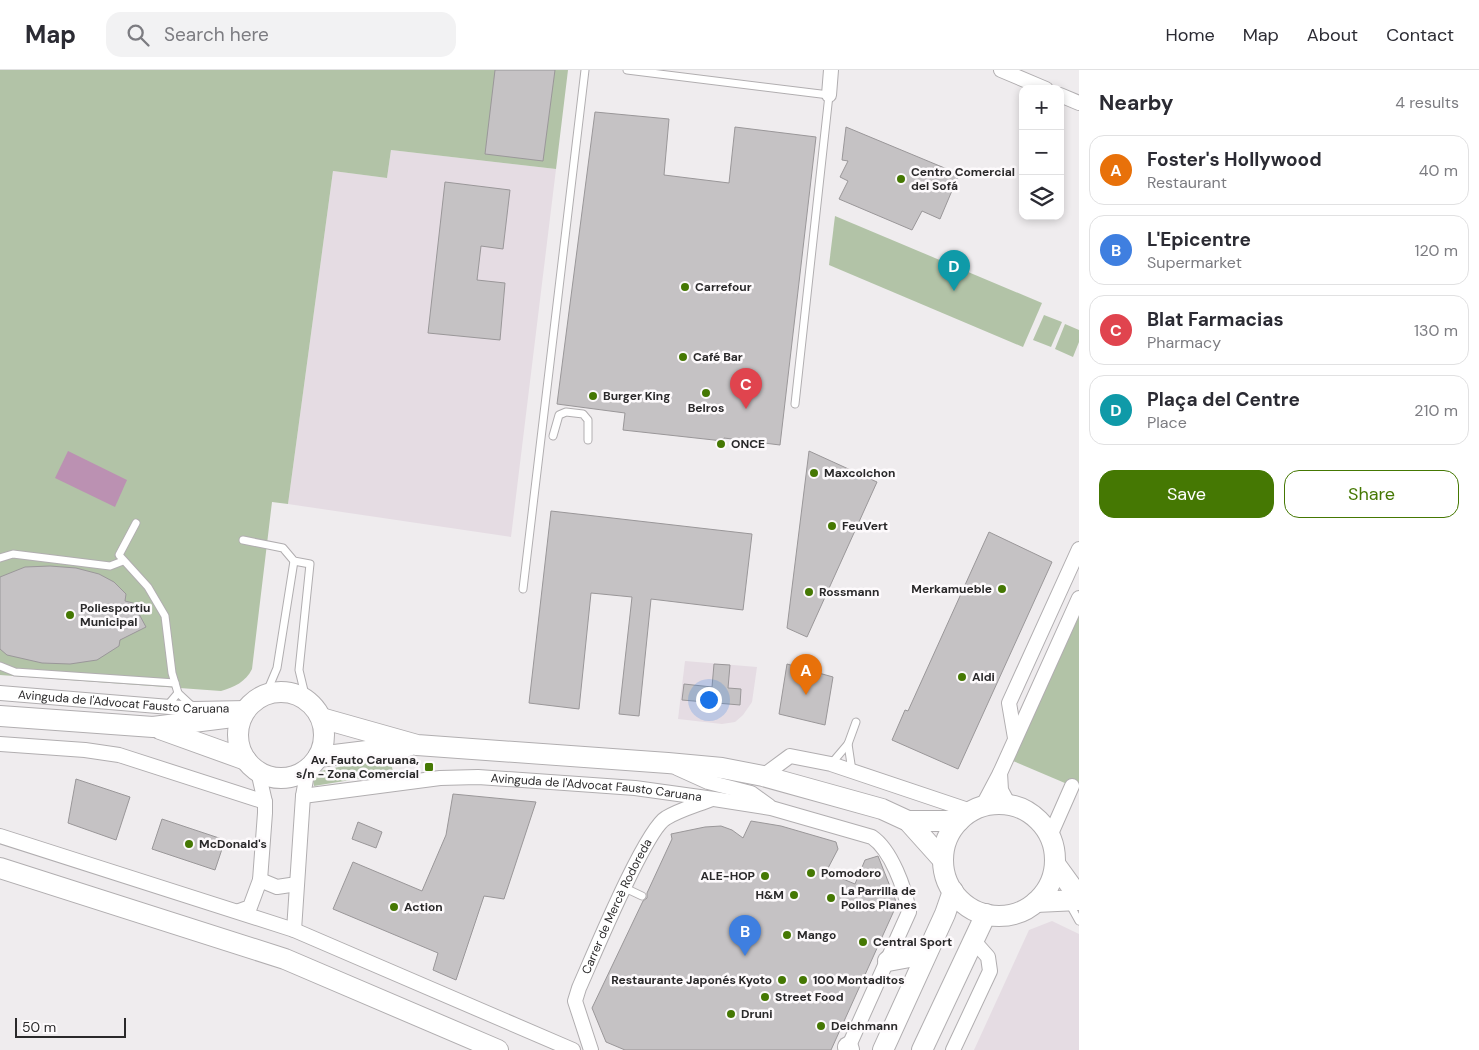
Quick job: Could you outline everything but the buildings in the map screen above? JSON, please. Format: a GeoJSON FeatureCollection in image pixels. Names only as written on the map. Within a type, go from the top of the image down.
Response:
{"type":"FeatureCollection","features":[{"type":"Feature","properties":{"kind":"street"},"geometry":{"type":"LineString","coordinates":[[829,94],[831,70]]}},
{"type":"Feature","properties":{"kind":"street"},"geometry":{"type":"LineString","coordinates":[[1002,70],[1037,85]]}},
{"type":"Feature","properties":{"kind":"street"},"geometry":{"type":"LineString","coordinates":[[1064,96],[1079,102]]}},
{"type":"Feature","properties":{"kind":"street"},"geometry":{"type":"LineString","coordinates":[[1015,739],[1009,703],[1079,550]]}},
{"type":"Feature","properties":{"kind":"street"},"geometry":{"type":"LineString","coordinates":[[1055,864],[1075,899],[1036,902],[1015,913],[1004,915],[986,914],[970,907],[953,891],[945,874],[943,860],[948,836],[971,813],[1000,773],[1079,598]]}},
{"type":"Feature","properties":{"kind":"street"},"geometry":{"type":"LineString","coordinates":[[239,911],[250,907],[260,880],[265,802],[252,765],[238,738],[244,712],[266,694],[286,691],[306,699],[321,718],[324,738],[313,762],[303,796],[294,930]]}},
{"type":"Feature","properties":{"kind":"street","name":"Avinguda de l'Advocat Fausto Caruana"},"geometry":{"type":"LineString","coordinates":[[0,693],[244,712]]}},
{"type":"Feature","properties":{"kind":"street","name":"Avinguda de l'Advocat Fausto Caruana"},"geometry":{"type":"LineString","coordinates":[[0,716],[153,727],[244,712]]}},
{"type":"Feature","properties":{"kind":"street"},"geometry":{"type":"LineString","coordinates":[[321,718],[417,744],[668,763],[722,768],[763,776],[882,809],[908,821],[943,860]]}},
{"type":"Feature","properties":{"kind":"street","name":"Avinguda de l'Advocat Fausto Caruana"},"geometry":{"type":"LineString","coordinates":[[153,727],[252,765]]}},
{"type":"Feature","properties":{"kind":"street"},"geometry":{"type":"LineString","coordinates":[[0,744],[85,750],[119,755],[265,802]]}},
{"type":"Feature","properties":{"kind":"street"},"geometry":{"type":"LineString","coordinates":[[252,765],[271,777],[291,777],[313,762],[417,744]]}},
{"type":"Feature","properties":{"kind":"street"},"geometry":{"type":"LineString","coordinates":[[763,776],[790,756],[831,764],[971,813]]}},
{"type":"Feature","properties":{"kind":"street"},"geometry":{"type":"LineString","coordinates":[[668,763],[708,782],[751,793],[772,808]]}},
{"type":"Feature","properties":{"kind":"street"},"geometry":{"type":"LineString","coordinates":[[1000,773],[1001,790],[1009,805]]}},
{"type":"Feature","properties":{"kind":"street","name":"Avinguda de l'Advocat Fausto Caruana"},"geometry":{"type":"LineString","coordinates":[[303,796],[440,778],[478,777],[635,788],[772,808],[872,837],[883,845],[907,898],[910,912],[888,961]]}},
{"type":"Feature","properties":{"kind":"street"},"geometry":{"type":"LineString","coordinates":[[1050,836],[1072,786]]}},
{"type":"Feature","properties":{"kind":"street","name":"Carrer de Mercè Rodoreda"},"geometry":{"type":"LineString","coordinates":[[591,1050],[576,1001],[579,988],[625,888],[652,833],[664,818],[714,799]]}},
{"type":"Feature","properties":{"kind":"street"},"geometry":{"type":"LineString","coordinates":[[908,821],[971,813],[1009,805],[1033,815],[1050,836],[1054,849],[1055,864],[1049,885],[1036,902]]}},
{"type":"Feature","properties":{"kind":"street"},"geometry":{"type":"LineString","coordinates":[[0,836],[294,930],[573,1050]]}},
{"type":"Feature","properties":{"kind":"street"},"geometry":{"type":"LineString","coordinates":[[0,868],[285,959],[498,1050]]}},
{"type":"Feature","properties":{"kind":"street"},"geometry":{"type":"LineString","coordinates":[[260,880],[277,887],[297,884]]}},
{"type":"Feature","properties":{"kind":"street"},"geometry":{"type":"LineString","coordinates":[[883,1050],[953,891]]}},
{"type":"Feature","properties":{"kind":"street"},"geometry":{"type":"LineString","coordinates":[[922,1050],[986,914]]}},
{"type":"Feature","properties":{"kind":"street"},"geometry":{"type":"LineString","coordinates":[[953,1050],[990,971],[988,957],[973,940]]}},
{"type":"Feature","properties":{"kind":"street"},"geometry":{"type":"LineString","coordinates":[[848,1049],[888,961],[926,954]]}},
{"type":"Feature","properties":{"kind":"lane"},"geometry":{"type":"LineString","coordinates":[[523,589],[585,70]]}},
{"type":"Feature","properties":{"kind":"lane"},"geometry":{"type":"LineString","coordinates":[[627,70],[829,94],[795,404]]}},
{"type":"Feature","properties":{"kind":"lane"},"geometry":{"type":"LineString","coordinates":[[553,436],[556,420],[559,415],[566,412],[582,414],[588,420],[588,440]]}},
{"type":"Feature","properties":{"kind":"lane"},"geometry":{"type":"LineString","coordinates":[[136,523],[119,555],[148,587],[165,616],[175,683],[178,692],[194,708]]}},
{"type":"Feature","properties":{"kind":"lane"},"geometry":{"type":"LineString","coordinates":[[243,540],[283,548],[294,561],[310,564],[299,670],[306,699]]}},
{"type":"Feature","properties":{"kind":"lane"},"geometry":{"type":"LineString","coordinates":[[0,558],[13,554],[110,566],[123,561]]}},
{"type":"Feature","properties":{"kind":"lane"},"geometry":{"type":"LineString","coordinates":[[266,694],[277,668],[294,561]]}},
{"type":"Feature","properties":{"kind":"lane"},"geometry":{"type":"LineString","coordinates":[[0,666],[15,672],[175,683]]}},
{"type":"Feature","properties":{"kind":"lane"},"geometry":{"type":"LineString","coordinates":[[167,706],[178,692]]}},
{"type":"Feature","properties":{"kind":"lane"},"geometry":{"type":"LineString","coordinates":[[831,764],[848,744],[856,722]]}},
{"type":"Feature","properties":{"kind":"lane"},"geometry":{"type":"LineString","coordinates":[[848,744],[852,772]]}},
{"type":"Feature","properties":{"kind":"lane"},"geometry":{"type":"LineString","coordinates":[[625,888],[642,896]]}},
{"type":"Feature","properties":{"kind":"lane"},"geometry":{"type":"LineString","coordinates":[[1075,899],[1079,922]]}},
{"type":"Feature","properties":{"kind":"shaded area"},"geometry":{"type":"Polygon","coordinates":[[[391,150],[556,169],[511,537],[288,504],[333,171],[387,178],[391,150]]]}},
{"type":"Feature","properties":{"kind":"shaded area"},"geometry":{"type":"Polygon","coordinates":[[[68,451],[127,480],[115,507],[55,478],[68,451]]]}},
{"type":"Feature","properties":{"kind":"shaded area"},"geometry":{"type":"Polygon","coordinates":[[[685,661],[757,667],[752,702],[743,715],[735,722],[722,724],[678,719],[685,661]]]}},
{"type":"Feature","properties":{"kind":"shaded area"},"geometry":{"type":"Polygon","coordinates":[[[1052,921],[1079,934],[1079,1050],[974,1050],[1029,930],[1052,921]]]}},
{"type":"Feature","properties":{"kind":"green space"},"geometry":{"type":"Polygon","coordinates":[[[0,70],[568,70],[556,169],[391,150],[387,178],[333,171],[288,504],[272,502],[252,669],[243,681],[235,686],[221,691],[0,675],[0,70]]]}},
{"type":"Feature","properties":{"kind":"green space"},"geometry":{"type":"Polygon","coordinates":[[[835,216],[1042,303],[1023,347],[829,265],[835,216]]]}},
{"type":"Feature","properties":{"kind":"green space"},"geometry":{"type":"Polygon","coordinates":[[[1044,315],[1062,322],[1051,347],[1033,340],[1044,315]]]}},
{"type":"Feature","properties":{"kind":"green space"},"geometry":{"type":"Polygon","coordinates":[[[1065,324],[1079,330],[1079,342],[1073,357],[1055,349],[1065,324]]]}},
{"type":"Feature","properties":{"kind":"green space"},"geometry":{"type":"Polygon","coordinates":[[[1079,616],[1079,789],[1013,761],[1079,616]]]}},
{"type":"Feature","properties":{"kind":"green space"},"geometry":{"type":"Polygon","coordinates":[[[374,759],[392,767],[393,773],[314,786],[314,777],[321,771],[374,759]]]}},
{"type":"Feature","properties":{"kind":"place","name":"Centro Comercial del Sofá"},"geometry":{"type":"Point","coordinates":[901,179]}},
{"type":"Feature","properties":{"kind":"place","name":"Carrefour"},"geometry":{"type":"Point","coordinates":[685,287]}},
{"type":"Feature","properties":{"kind":"place","name":"Plaça del Centre"},"geometry":{"type":"Point","coordinates":[954,291]}},
{"type":"Feature","properties":{"kind":"place","name":"Café Bar"},"geometry":{"type":"Point","coordinates":[683,357]}},
{"type":"Feature","properties":{"kind":"place","name":"Belros"},"geometry":{"type":"Point","coordinates":[706,393]}},
{"type":"Feature","properties":{"kind":"place","name":"Burger King"},"geometry":{"type":"Point","coordinates":[593,396]}},
{"type":"Feature","properties":{"kind":"place","name":"Blat Farmacias"},"geometry":{"type":"Point","coordinates":[746,409]}},
{"type":"Feature","properties":{"kind":"place","name":"ONCE"},"geometry":{"type":"Point","coordinates":[721,444]}},
{"type":"Feature","properties":{"kind":"place","name":"Maxcolchon"},"geometry":{"type":"Point","coordinates":[814,473]}},
{"type":"Feature","properties":{"kind":"place","name":"FeuVert"},"geometry":{"type":"Point","coordinates":[832,526]}},
{"type":"Feature","properties":{"kind":"place","name":"Merkamueble"},"geometry":{"type":"Point","coordinates":[1002,589]}},
{"type":"Feature","properties":{"kind":"place","name":"Rossmann"},"geometry":{"type":"Point","coordinates":[809,592]}},
{"type":"Feature","properties":{"kind":"place","name":"Poliesportiu Municipal"},"geometry":{"type":"Point","coordinates":[70,615]}},
{"type":"Feature","properties":{"kind":"place","name":"Aldi"},"geometry":{"type":"Point","coordinates":[962,677]}},
{"type":"Feature","properties":{"kind":"place","name":"Foster's Hollywood"},"geometry":{"type":"Point","coordinates":[806,695]}},
{"type":"Feature","properties":{"kind":"place","name":"Av. Fauto Caruana, s/n - Zona Comercial"},"geometry":{"type":"Point","coordinates":[429,767]}},
{"type":"Feature","properties":{"kind":"place","name":"McDonald's"},"geometry":{"type":"Point","coordinates":[189,844]}},
{"type":"Feature","properties":{"kind":"place","name":"Pomodoro"},"geometry":{"type":"Point","coordinates":[811,873]}},
{"type":"Feature","properties":{"kind":"place","name":"ALE-HOP"},"geometry":{"type":"Point","coordinates":[765,876]}},
{"type":"Feature","properties":{"kind":"place","name":"H&M"},"geometry":{"type":"Point","coordinates":[794,895]}},
{"type":"Feature","properties":{"kind":"place","name":"La Parrilla de Pollos Planes"},"geometry":{"type":"Point","coordinates":[831,898]}},
{"type":"Feature","properties":{"kind":"place","name":"Action"},"geometry":{"type":"Point","coordinates":[394,907]}},
{"type":"Feature","properties":{"kind":"place","name":"Mango"},"geometry":{"type":"Point","coordinates":[787,935]}},
{"type":"Feature","properties":{"kind":"place","name":"Central Sport"},"geometry":{"type":"Point","coordinates":[863,942]}},
{"type":"Feature","properties":{"kind":"place","name":"L'Epicentre"},"geometry":{"type":"Point","coordinates":[745,956]}},
{"type":"Feature","properties":{"kind":"place","name":"Restaurante Japonés Kyoto"},"geometry":{"type":"Point","coordinates":[782,980]}},
{"type":"Feature","properties":{"kind":"place","name":"100 Montaditos"},"geometry":{"type":"Point","coordinates":[803,980]}},
{"type":"Feature","properties":{"kind":"place","name":"Street Food"},"geometry":{"type":"Point","coordinates":[765,997]}},
{"type":"Feature","properties":{"kind":"place","name":"Druni"},"geometry":{"type":"Point","coordinates":[731,1014]}},
{"type":"Feature","properties":{"kind":"place","name":"Deichmann"},"geometry":{"type":"Point","coordinates":[821,1026]}}]}
